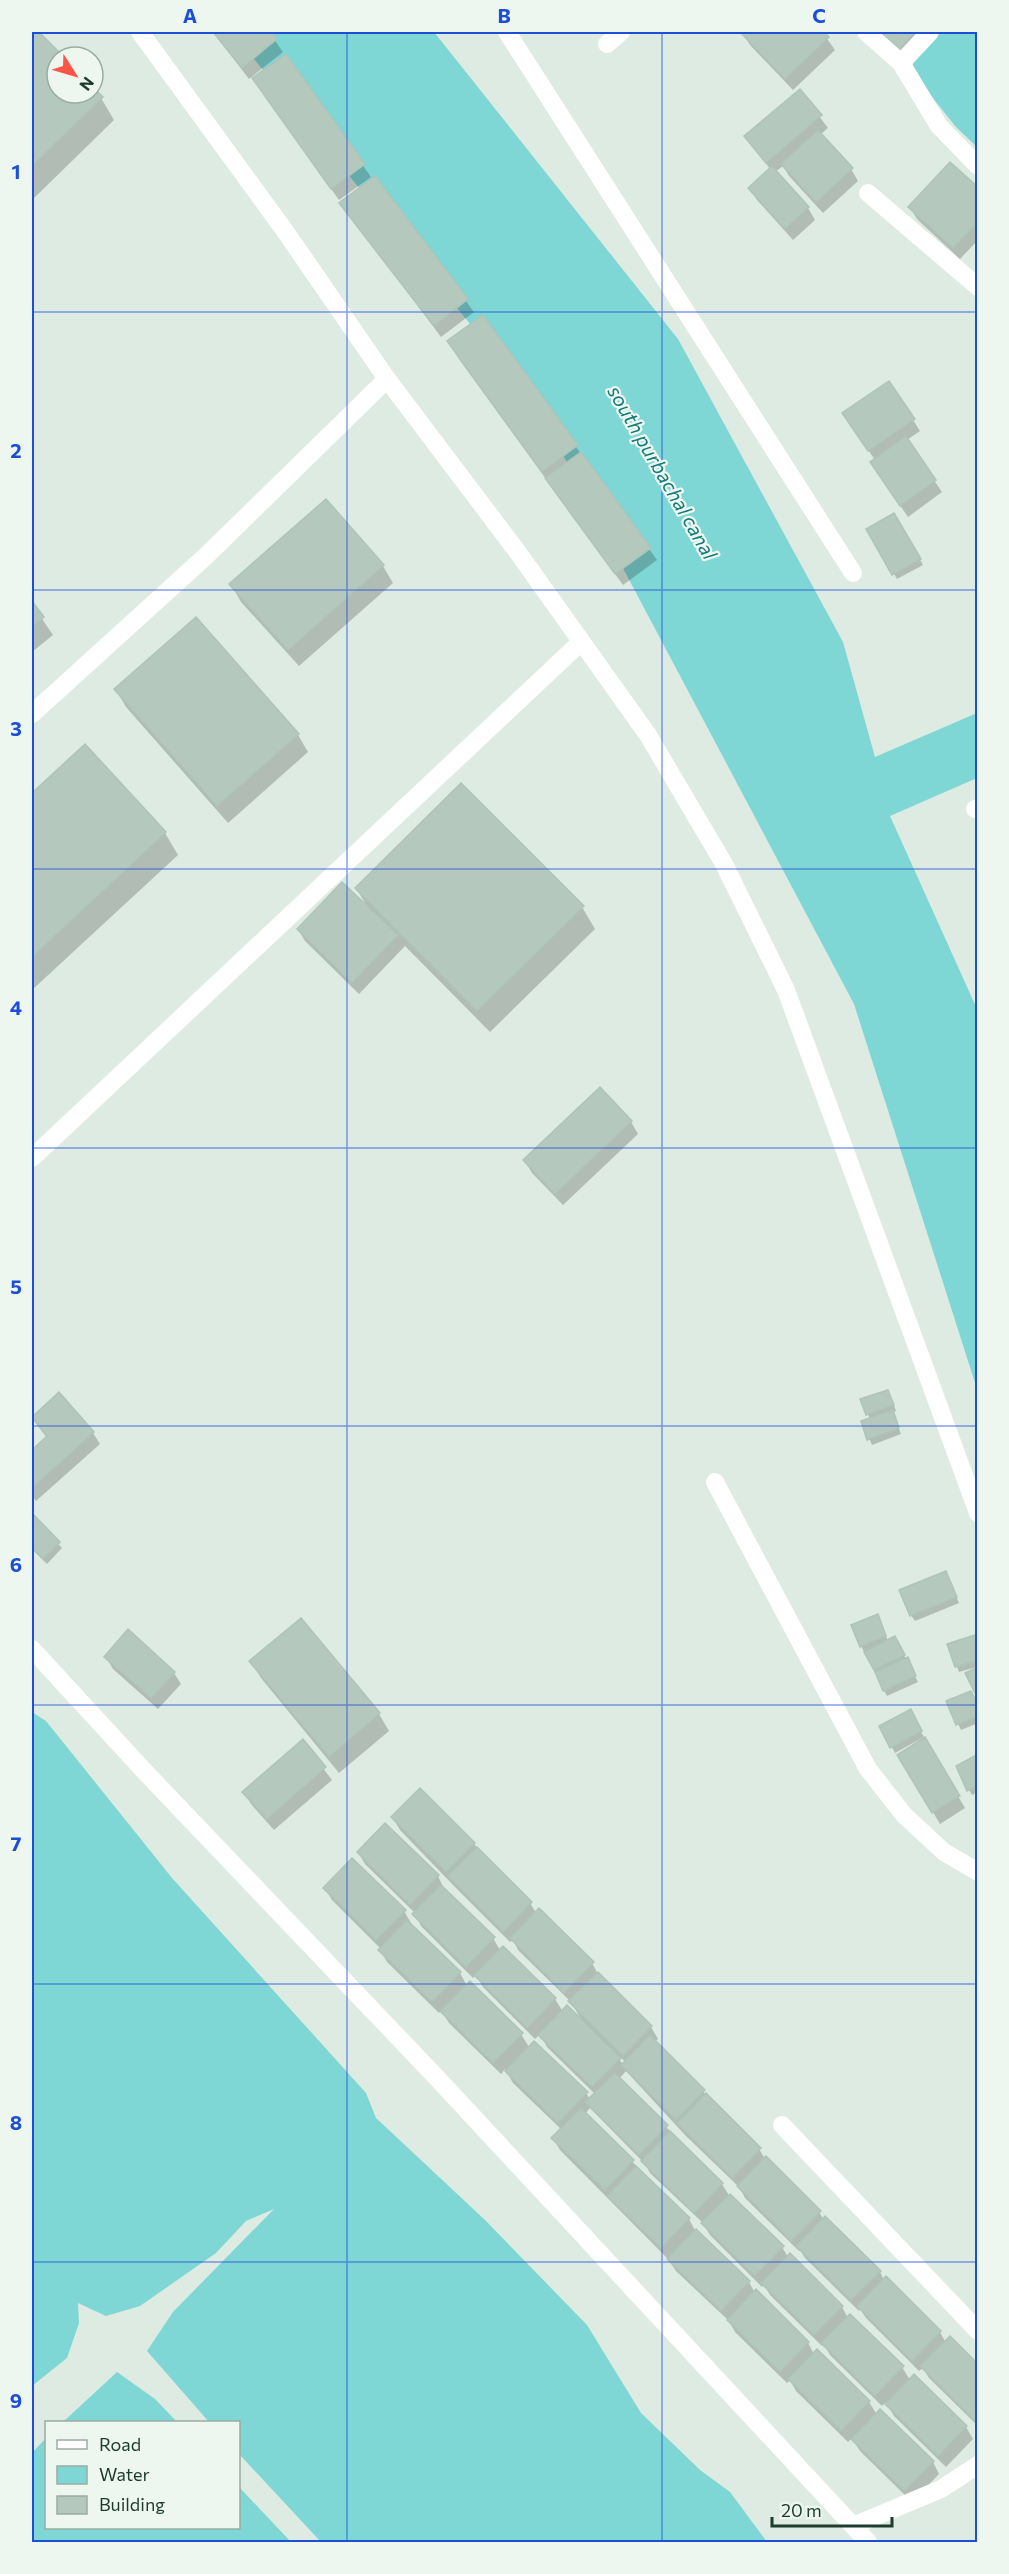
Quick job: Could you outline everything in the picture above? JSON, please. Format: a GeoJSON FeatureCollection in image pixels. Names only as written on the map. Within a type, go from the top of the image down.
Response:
{"type":"FeatureCollection","features":[{"type":"Feature","properties":{"kind":"street"},"geometry":{"type":"LineString","coordinates":[[140,32],[257,192],[387,379],[519,554],[581,642],[653,745],[724,864],[786,990],[978,1513]]}},
{"type":"Feature","properties":{"kind":"street"},"geometry":{"type":"LineString","coordinates":[[507,32],[852,573]]}},
{"type":"Feature","properties":{"kind":"street"},"geometry":{"type":"LineString","coordinates":[[607,44],[621,32]]}},
{"type":"Feature","properties":{"kind":"street"},"geometry":{"type":"LineString","coordinates":[[866,32],[901,63],[939,126],[978,166]]}},
{"type":"Feature","properties":{"kind":"street"},"geometry":{"type":"LineString","coordinates":[[901,63],[930,32]]}},
{"type":"Feature","properties":{"kind":"street"},"geometry":{"type":"LineString","coordinates":[[868,193],[978,287]]}},
{"type":"Feature","properties":{"kind":"street"},"geometry":{"type":"LineString","coordinates":[[32,714],[206,556],[387,379]]}},
{"type":"Feature","properties":{"kind":"street"},"geometry":{"type":"LineString","coordinates":[[32,1158],[581,642]]}},
{"type":"Feature","properties":{"kind":"street"},"geometry":{"type":"LineString","coordinates":[[715,1482],[868,1769],[904,1815],[944,1852],[978,1872]]}},
{"type":"Feature","properties":{"kind":"street"},"geometry":{"type":"LineString","coordinates":[[32,1649],[147,1774],[438,2079],[868,2542]]}},
{"type":"Feature","properties":{"kind":"street"},"geometry":{"type":"LineString","coordinates":[[782,2125],[978,2331]]}},
{"type":"Feature","properties":{"kind":"street"},"geometry":{"type":"LineString","coordinates":[[853,2526],[942,2489],[978,2465]]}},
{"type":"Feature","properties":{"kind":"water","name":"south purbachal canal"},"geometry":{"type":"Polygon","coordinates":[[[232,32],[434,32],[678,339],[843,642],[875,757],[977,713],[977,778],[890,816],[977,1009],[977,1389],[854,1004],[537,406],[232,32]]]}},
{"type":"Feature","properties":{"kind":"water"},"geometry":{"type":"Polygon","coordinates":[[[933,32],[977,32],[977,147],[956,127],[912,72],[914,56],[933,32]]]}},
{"type":"Feature","properties":{"kind":"water"},"geometry":{"type":"Polygon","coordinates":[[[32,1712],[46,1721],[172,1878],[366,2093],[376,2118],[485,2220],[587,2325],[641,2413],[700,2470],[730,2492],[767,2542],[321,2542],[240,2455],[240,2421],[208,2421],[147,2351],[173,2312],[274,2209],[246,2221],[216,2253],[140,2306],[106,2316],[78,2303],[79,2323],[67,2358],[32,2386],[32,1712]]]}},
{"type":"Feature","properties":{"kind":"water"},"geometry":{"type":"Polygon","coordinates":[[[117,2372],[155,2399],[176,2421],[64,2421],[117,2372]]]}},
{"type":"Feature","properties":{"kind":"water"},"geometry":{"type":"Polygon","coordinates":[[[45,2439],[45,2529],[240,2529],[240,2488],[291,2542],[32,2542],[32,2453],[45,2439]]]}},
{"type":"Feature","properties":{"kind":"building"},"geometry":{"type":"Polygon","coordinates":[[[32,32],[39,32],[52,45],[45,45],[45,105],[95,105],[32,166],[32,32]]]}},
{"type":"Feature","properties":{"kind":"building"},"geometry":{"type":"Polygon","coordinates":[[[213,32],[271,32],[277,39],[242,68],[213,32]]]}},
{"type":"Feature","properties":{"kind":"building"},"geometry":{"type":"Polygon","coordinates":[[[824,32],[829,37],[785,79],[741,33],[824,32]]]}},
{"type":"Feature","properties":{"kind":"building"},"geometry":{"type":"Polygon","coordinates":[[[869,32],[915,32],[895,55],[869,32]]]}},
{"type":"Feature","properties":{"kind":"building"},"geometry":{"type":"Polygon","coordinates":[[[286,54],[365,164],[331,189],[252,78],[286,54]]]}},
{"type":"Feature","properties":{"kind":"building"},"geometry":{"type":"Polygon","coordinates":[[[800,89],[822,115],[766,163],[744,136],[800,89]]]}},
{"type":"Feature","properties":{"kind":"building"},"geometry":{"type":"Polygon","coordinates":[[[818,130],[853,168],[816,202],[781,164],[818,130]]]}},
{"type":"Feature","properties":{"kind":"building"},"geometry":{"type":"Polygon","coordinates":[[[950,162],[978,187],[978,222],[953,248],[908,207],[950,162]]]}},
{"type":"Feature","properties":{"kind":"building"},"geometry":{"type":"Polygon","coordinates":[[[772,166],[809,207],[785,229],[748,188],[772,166]]]}},
{"type":"Feature","properties":{"kind":"building"},"geometry":{"type":"Polygon","coordinates":[[[375,176],[468,299],[434,326],[339,203],[375,176]]]}},
{"type":"Feature","properties":{"kind":"building"},"geometry":{"type":"Polygon","coordinates":[[[483,315],[578,445],[542,472],[447,341],[483,315]]]}},
{"type":"Feature","properties":{"kind":"building"},"geometry":{"type":"Polygon","coordinates":[[[889,381],[915,419],[868,451],[842,413],[889,381]]]}},
{"type":"Feature","properties":{"kind":"building"},"geometry":{"type":"Polygon","coordinates":[[[906,436],[936,480],[900,506],[870,462],[906,436]]]}},
{"type":"Feature","properties":{"kind":"building"},"geometry":{"type":"Polygon","coordinates":[[[581,452],[651,548],[615,574],[545,478],[581,452]]]}},
{"type":"Feature","properties":{"kind":"building"},"geometry":{"type":"Polygon","coordinates":[[[326,499],[384,565],[288,650],[229,584],[326,499]]]}},
{"type":"Feature","properties":{"kind":"building"},"geometry":{"type":"Polygon","coordinates":[[[894,513],[921,559],[892,575],[866,529],[894,513]]]}},
{"type":"Feature","properties":{"kind":"building"},"geometry":{"type":"Polygon","coordinates":[[[32,601],[44,617],[32,627],[32,601]]]}},
{"type":"Feature","properties":{"kind":"building"},"geometry":{"type":"Polygon","coordinates":[[[196,617],[299,734],[217,806],[114,689],[196,617]]]}},
{"type":"Feature","properties":{"kind":"building"},"geometry":{"type":"Polygon","coordinates":[[[85,744],[166,832],[32,957],[32,793],[85,744]]]}},
{"type":"Feature","properties":{"kind":"building"},"geometry":{"type":"Polygon","coordinates":[[[461,783],[584,906],[477,1011],[355,888],[461,783]]]}},
{"type":"Feature","properties":{"kind":"building"},"geometry":{"type":"Polygon","coordinates":[[[342,882],[398,935],[352,983],[297,929],[342,882]]]}},
{"type":"Feature","properties":{"kind":"building"},"geometry":{"type":"Polygon","coordinates":[[[600,1087],[632,1121],[555,1194],[523,1160],[600,1087]]]}},
{"type":"Feature","properties":{"kind":"building"},"geometry":{"type":"Polygon","coordinates":[[[888,1390],[894,1405],[866,1415],[860,1399],[888,1390]]]}},
{"type":"Feature","properties":{"kind":"building"},"geometry":{"type":"Polygon","coordinates":[[[59,1392],[94,1432],[32,1488],[32,1450],[47,1436],[32,1417],[59,1392]]]}},
{"type":"Feature","properties":{"kind":"building"},"geometry":{"type":"Polygon","coordinates":[[[893,1410],[899,1428],[867,1440],[861,1421],[893,1410]]]}},
{"type":"Feature","properties":{"kind":"building"},"geometry":{"type":"Polygon","coordinates":[[[32,1513],[60,1542],[43,1559],[32,1548],[32,1513]]]}},
{"type":"Feature","properties":{"kind":"building"},"geometry":{"type":"Polygon","coordinates":[[[946,1571],[957,1597],[910,1616],[899,1590],[946,1571]]]}},
{"type":"Feature","properties":{"kind":"building"},"geometry":{"type":"Polygon","coordinates":[[[878,1614],[886,1636],[860,1647],[851,1625],[878,1614]]]}},
{"type":"Feature","properties":{"kind":"building"},"geometry":{"type":"Polygon","coordinates":[[[301,1618],[380,1713],[329,1757],[249,1661],[301,1618]]]}},
{"type":"Feature","properties":{"kind":"building"},"geometry":{"type":"Polygon","coordinates":[[[128,1629],[175,1672],[151,1698],[104,1657],[128,1629]]]}},
{"type":"Feature","properties":{"kind":"building"},"geometry":{"type":"Polygon","coordinates":[[[978,1634],[978,1660],[955,1667],[947,1644],[978,1634]]]}},
{"type":"Feature","properties":{"kind":"building"},"geometry":{"type":"Polygon","coordinates":[[[895,1636],[905,1655],[874,1670],[864,1652],[895,1636]]]}},
{"type":"Feature","properties":{"kind":"building"},"geometry":{"type":"Polygon","coordinates":[[[908,1657],[916,1676],[883,1691],[875,1672],[908,1657]]]}},
{"type":"Feature","properties":{"kind":"building"},"geometry":{"type":"Polygon","coordinates":[[[978,1667],[978,1694],[976,1695],[965,1673],[978,1667]]]}},
{"type":"Feature","properties":{"kind":"building"},"geometry":{"type":"Polygon","coordinates":[[[971,1691],[978,1705],[978,1716],[956,1725],[946,1701],[971,1691]]]}},
{"type":"Feature","properties":{"kind":"building"},"geometry":{"type":"Polygon","coordinates":[[[911,1709],[922,1731],[890,1748],[879,1726],[911,1709]]]}},
{"type":"Feature","properties":{"kind":"building"},"geometry":{"type":"Polygon","coordinates":[[[925,1737],[960,1796],[932,1813],[897,1755],[925,1737]]]}},
{"type":"Feature","properties":{"kind":"building"},"geometry":{"type":"Polygon","coordinates":[[[303,1739],[326,1767],[267,1819],[242,1792],[303,1739]]]}},
{"type":"Feature","properties":{"kind":"building"},"geometry":{"type":"Polygon","coordinates":[[[978,1754],[978,1785],[967,1791],[956,1766],[978,1754]]]}},
{"type":"Feature","properties":{"kind":"building"},"geometry":{"type":"Polygon","coordinates":[[[420,1788],[475,1843],[446,1872],[391,1817],[420,1788]]]}},
{"type":"Feature","properties":{"kind":"building"},"geometry":{"type":"Polygon","coordinates":[[[385,1823],[439,1875],[410,1905],[357,1852],[385,1823]]]}},
{"type":"Feature","properties":{"kind":"building"},"geometry":{"type":"Polygon","coordinates":[[[477,1847],[532,1902],[503,1932],[448,1876],[477,1847]]]}},
{"type":"Feature","properties":{"kind":"building"},"geometry":{"type":"Polygon","coordinates":[[[352,1858],[406,1910],[376,1940],[323,1888],[352,1858]]]}},
{"type":"Feature","properties":{"kind":"building"},"geometry":{"type":"Polygon","coordinates":[[[441,1885],[495,1937],[466,1967],[412,1914],[441,1885]]]}},
{"type":"Feature","properties":{"kind":"building"},"geometry":{"type":"Polygon","coordinates":[[[539,1908],[594,1962],[564,1993],[510,1938],[539,1908]]]}},
{"type":"Feature","properties":{"kind":"building"},"geometry":{"type":"Polygon","coordinates":[[[407,1920],[461,1972],[432,2002],[378,1950],[407,1920]]]}},
{"type":"Feature","properties":{"kind":"building"},"geometry":{"type":"Polygon","coordinates":[[[503,1946],[556,1998],[527,2028],[474,1975],[503,1946]]]}},
{"type":"Feature","properties":{"kind":"building"},"geometry":{"type":"Polygon","coordinates":[[[598,1972],[652,2026],[623,2056],[568,2001],[598,1972]]]}},
{"type":"Feature","properties":{"kind":"building"},"geometry":{"type":"Polygon","coordinates":[[[470,1981],[523,2033],[493,2063],[440,2011],[470,1981]]]}},
{"type":"Feature","properties":{"kind":"building"},"geometry":{"type":"Polygon","coordinates":[[[567,2005],[621,2058],[592,2087],[538,2035],[567,2005]]]}},
{"type":"Feature","properties":{"kind":"building"},"geometry":{"type":"Polygon","coordinates":[[[650,2035],[705,2090],[676,2120],[621,2065],[650,2035]]]}},
{"type":"Feature","properties":{"kind":"building"},"geometry":{"type":"Polygon","coordinates":[[[534,2041],[588,2092],[558,2123],[505,2071],[534,2041]]]}},
{"type":"Feature","properties":{"kind":"building"},"geometry":{"type":"Polygon","coordinates":[[[615,2073],[668,2125],[639,2155],[585,2102],[615,2073]]]}},
{"type":"Feature","properties":{"kind":"building"},"geometry":{"type":"Polygon","coordinates":[[[706,2093],[761,2148],[732,2178],[677,2123],[706,2093]]]}},
{"type":"Feature","properties":{"kind":"building"},"geometry":{"type":"Polygon","coordinates":[[[581,2108],[634,2160],[605,2190],[551,2138],[581,2108]]]}},
{"type":"Feature","properties":{"kind":"building"},"geometry":{"type":"Polygon","coordinates":[[[670,2131],[723,2183],[694,2213],[641,2161],[670,2131]]]}},
{"type":"Feature","properties":{"kind":"building"},"geometry":{"type":"Polygon","coordinates":[[[766,2156],[821,2211],[791,2241],[737,2186],[766,2156]]]}},
{"type":"Feature","properties":{"kind":"building"},"geometry":{"type":"Polygon","coordinates":[[[636,2166],[690,2218],[661,2248],[607,2196],[636,2166]]]}},
{"type":"Feature","properties":{"kind":"building"},"geometry":{"type":"Polygon","coordinates":[[[730,2194],[784,2246],[755,2276],[701,2223],[730,2194]]]}},
{"type":"Feature","properties":{"kind":"building"},"geometry":{"type":"Polygon","coordinates":[[[825,2216],[881,2271],[851,2300],[796,2246],[825,2216]]]}},
{"type":"Feature","properties":{"kind":"building"},"geometry":{"type":"Polygon","coordinates":[[[696,2229],[750,2281],[721,2311],[667,2259],[696,2229]]]}},
{"type":"Feature","properties":{"kind":"building"},"geometry":{"type":"Polygon","coordinates":[[[790,2253],[843,2306],[814,2335],[761,2283],[790,2253]]]}},
{"type":"Feature","properties":{"kind":"building"},"geometry":{"type":"Polygon","coordinates":[[[886,2276],[941,2331],[912,2361],[857,2306],[886,2276]]]}},
{"type":"Feature","properties":{"kind":"building"},"geometry":{"type":"Polygon","coordinates":[[[756,2289],[809,2342],[780,2372],[727,2320],[756,2289]]]}},
{"type":"Feature","properties":{"kind":"building"},"geometry":{"type":"Polygon","coordinates":[[[850,2314],[904,2366],[875,2396],[821,2343],[850,2314]]]}},
{"type":"Feature","properties":{"kind":"building"},"geometry":{"type":"Polygon","coordinates":[[[950,2336],[978,2364],[978,2419],[975,2421],[920,2366],[950,2336]]]}},
{"type":"Feature","properties":{"kind":"building"},"geometry":{"type":"Polygon","coordinates":[[[817,2349],[870,2401],[841,2431],[788,2379],[817,2349]]]}},
{"type":"Feature","properties":{"kind":"building"},"geometry":{"type":"Polygon","coordinates":[[[914,2374],[967,2426],[938,2456],[885,2404],[914,2374]]]}},
{"type":"Feature","properties":{"kind":"building"},"geometry":{"type":"Polygon","coordinates":[[[880,2409],[934,2461],[904,2491],[851,2439],[880,2409]]]}}]}
